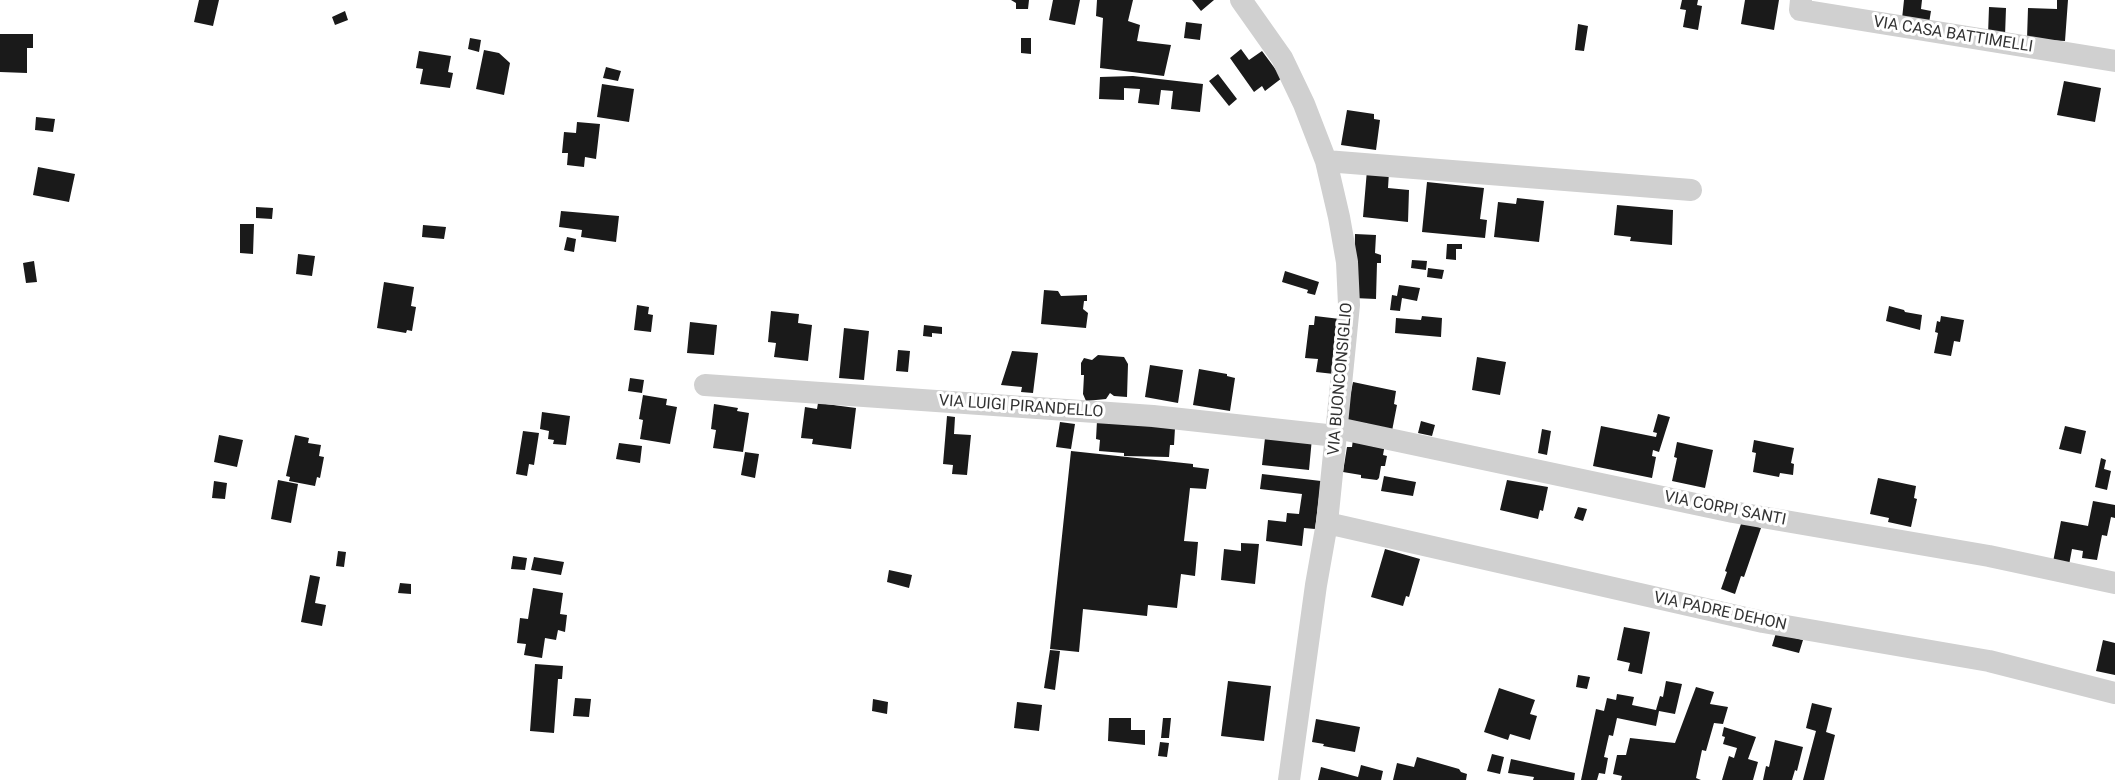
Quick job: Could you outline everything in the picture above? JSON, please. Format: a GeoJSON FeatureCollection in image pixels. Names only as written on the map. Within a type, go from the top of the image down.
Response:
{"type":"FeatureCollection","features":[{"type":"Feature","properties":{"kind":"street","name":"VIA BUONCONSIGLIO"},"geometry":{"type":"LineString","coordinates":[[1241,0],[1282,58],[1304,104],[1326,161],[1347,262],[1349,294],[1327,524],[1316,585],[1289,780]]}},
{"type":"Feature","properties":{"kind":"street","name":"VIA CASA BATTIMELLI"},"geometry":{"type":"LineString","coordinates":[[1801,0],[1800,10],[2115,61]]}},
{"type":"Feature","properties":{"kind":"street"},"geometry":{"type":"LineString","coordinates":[[1326,161],[1691,190]]}},
{"type":"Feature","properties":{"kind":"street","name":"VIA LUIGI PIRANDELLO"},"geometry":{"type":"LineString","coordinates":[[705,385],[1153,416],[1337,432]]}},
{"type":"Feature","properties":{"kind":"street","name":"VIA CORPI SANTI"},"geometry":{"type":"LineString","coordinates":[[1337,432],[1733,512],[1989,556],[2115,583]]}},
{"type":"Feature","properties":{"kind":"street","name":"VIA PADRE DEHON"},"geometry":{"type":"LineString","coordinates":[[1327,524],[1762,622],[1989,661],[2115,693]]}},
{"type":"Feature","properties":{"kind":"building"},"geometry":{"type":"Polygon","coordinates":[[[199,0],[219,0],[213,26],[194,22],[199,0]]]}},
{"type":"Feature","properties":{"kind":"building"},"geometry":{"type":"Polygon","coordinates":[[[1011,0],[1029,0],[1028,9],[1016,9],[1016,3],[1011,0]]]}},
{"type":"Feature","properties":{"kind":"building"},"geometry":{"type":"Polygon","coordinates":[[[1053,0],[1080,0],[1075,25],[1049,20],[1053,0]]]}},
{"type":"Feature","properties":{"kind":"building"},"geometry":{"type":"Polygon","coordinates":[[[1097,0],[1133,0],[1128,21],[1140,25],[1137,41],[1171,45],[1164,76],[1100,68],[1103,18],[1096,16],[1097,0]]]}},
{"type":"Feature","properties":{"kind":"building"},"geometry":{"type":"Polygon","coordinates":[[[1192,0],[1214,0],[1201,11],[1192,0]]]}},
{"type":"Feature","properties":{"kind":"building"},"geometry":{"type":"Polygon","coordinates":[[[1682,0],[1698,0],[1697,5],[1702,6],[1698,30],[1683,27],[1686,10],[1680,9],[1682,0]]]}},
{"type":"Feature","properties":{"kind":"building"},"geometry":{"type":"Polygon","coordinates":[[[1745,0],[1779,0],[1774,30],[1741,24],[1745,0]]]}},
{"type":"Feature","properties":{"kind":"building"},"geometry":{"type":"Polygon","coordinates":[[[1904,0],[1922,0],[1921,9],[1931,11],[1929,23],[1902,19],[1904,0]]]}},
{"type":"Feature","properties":{"kind":"building"},"geometry":{"type":"Polygon","coordinates":[[[2057,0],[2068,0],[2065,41],[2027,39],[2028,8],[2057,9],[2057,0]]]}},
{"type":"Feature","properties":{"kind":"building"},"geometry":{"type":"Polygon","coordinates":[[[1989,7],[2006,8],[2005,36],[1988,35],[1989,7]]]}},
{"type":"Feature","properties":{"kind":"building"},"geometry":{"type":"Polygon","coordinates":[[[345,11],[348,20],[335,25],[332,17],[345,11]]]}},
{"type":"Feature","properties":{"kind":"building"},"geometry":{"type":"Polygon","coordinates":[[[1186,22],[1202,24],[1200,40],[1184,38],[1186,22]]]}},
{"type":"Feature","properties":{"kind":"building"},"geometry":{"type":"Polygon","coordinates":[[[1578,24],[1588,26],[1584,51],[1575,50],[1578,24]]]}},
{"type":"Feature","properties":{"kind":"building"},"geometry":{"type":"Polygon","coordinates":[[[0,34],[33,34],[33,48],[27,48],[27,73],[0,72],[0,34]]]}},
{"type":"Feature","properties":{"kind":"building"},"geometry":{"type":"Polygon","coordinates":[[[470,38],[481,40],[479,52],[468,49],[470,38]]]}},
{"type":"Feature","properties":{"kind":"building"},"geometry":{"type":"Polygon","coordinates":[[[1021,38],[1031,38],[1031,54],[1021,53],[1021,38]]]}},
{"type":"Feature","properties":{"kind":"building"},"geometry":{"type":"Polygon","coordinates":[[[1241,49],[1249,60],[1262,51],[1282,78],[1265,91],[1262,86],[1254,92],[1230,58],[1241,49]]]}},
{"type":"Feature","properties":{"kind":"building"},"geometry":{"type":"Polygon","coordinates":[[[484,50],[499,53],[510,63],[504,95],[476,89],[484,50]]]}},
{"type":"Feature","properties":{"kind":"building"},"geometry":{"type":"Polygon","coordinates":[[[419,51],[451,56],[448,72],[453,73],[450,88],[420,84],[423,69],[416,68],[419,51]]]}},
{"type":"Feature","properties":{"kind":"building"},"geometry":{"type":"Polygon","coordinates":[[[606,67],[621,71],[618,81],[603,78],[606,67]]]}},
{"type":"Feature","properties":{"kind":"building"},"geometry":{"type":"Polygon","coordinates":[[[1218,74],[1237,99],[1229,106],[1209,81],[1218,74]]]}},
{"type":"Feature","properties":{"kind":"building"},"geometry":{"type":"Polygon","coordinates":[[[1133,76],[1203,84],[1200,112],[1171,109],[1173,91],[1161,90],[1159,105],[1138,103],[1140,89],[1124,88],[1124,100],[1099,99],[1100,77],[1133,76]]]}},
{"type":"Feature","properties":{"kind":"building"},"geometry":{"type":"Polygon","coordinates":[[[2064,81],[2101,88],[2095,122],[2057,115],[2064,81]]]}},
{"type":"Feature","properties":{"kind":"building"},"geometry":{"type":"Polygon","coordinates":[[[602,84],[634,89],[629,122],[597,117],[602,84]]]}},
{"type":"Feature","properties":{"kind":"building"},"geometry":{"type":"Polygon","coordinates":[[[1347,110],[1374,114],[1374,119],[1380,120],[1376,150],[1341,145],[1347,110]]]}},
{"type":"Feature","properties":{"kind":"building"},"geometry":{"type":"Polygon","coordinates":[[[36,117],[55,119],[53,132],[35,130],[36,117]]]}},
{"type":"Feature","properties":{"kind":"building"},"geometry":{"type":"Polygon","coordinates":[[[577,122],[600,124],[596,159],[585,157],[584,167],[567,165],[568,153],[562,153],[564,132],[576,133],[577,122]]]}},
{"type":"Feature","properties":{"kind":"building"},"geometry":{"type":"Polygon","coordinates":[[[38,167],[75,174],[69,202],[33,195],[38,167]]]}},
{"type":"Feature","properties":{"kind":"building"},"geometry":{"type":"Polygon","coordinates":[[[1367,170],[1389,172],[1388,188],[1409,190],[1408,222],[1363,217],[1367,170]]]}},
{"type":"Feature","properties":{"kind":"building"},"geometry":{"type":"Polygon","coordinates":[[[1427,182],[1484,188],[1480,219],[1487,220],[1485,238],[1422,232],[1427,182]]]}},
{"type":"Feature","properties":{"kind":"building"},"geometry":{"type":"Polygon","coordinates":[[[1517,198],[1544,201],[1539,242],[1494,237],[1498,202],[1516,204],[1517,198]]]}},
{"type":"Feature","properties":{"kind":"building"},"geometry":{"type":"Polygon","coordinates":[[[1617,205],[1673,210],[1672,245],[1630,241],[1631,237],[1614,235],[1617,205]]]}},
{"type":"Feature","properties":{"kind":"building"},"geometry":{"type":"Polygon","coordinates":[[[256,207],[273,208],[272,219],[256,218],[256,207]]]}},
{"type":"Feature","properties":{"kind":"building"},"geometry":{"type":"Polygon","coordinates":[[[561,211],[619,216],[616,242],[581,237],[582,230],[559,227],[561,211]]]}},
{"type":"Feature","properties":{"kind":"building"},"geometry":{"type":"Polygon","coordinates":[[[240,224],[254,224],[253,254],[240,253],[240,224]]]}},
{"type":"Feature","properties":{"kind":"building"},"geometry":{"type":"Polygon","coordinates":[[[423,225],[446,227],[444,239],[422,237],[423,225]]]}},
{"type":"Feature","properties":{"kind":"building"},"geometry":{"type":"Polygon","coordinates":[[[1355,234],[1376,235],[1375,253],[1381,255],[1381,263],[1377,263],[1376,299],[1354,298],[1355,234]]]}},
{"type":"Feature","properties":{"kind":"building"},"geometry":{"type":"Polygon","coordinates":[[[567,237],[576,239],[574,252],[564,250],[567,237]]]}},
{"type":"Feature","properties":{"kind":"building"},"geometry":{"type":"Polygon","coordinates":[[[1447,244],[1462,244],[1462,249],[1456,249],[1456,260],[1446,259],[1447,244]]]}},
{"type":"Feature","properties":{"kind":"building"},"geometry":{"type":"Polygon","coordinates":[[[298,254],[315,256],[312,276],[296,274],[298,254]]]}},
{"type":"Feature","properties":{"kind":"building"},"geometry":{"type":"Polygon","coordinates":[[[1412,260],[1427,261],[1426,270],[1411,268],[1412,260]]]}},
{"type":"Feature","properties":{"kind":"building"},"geometry":{"type":"Polygon","coordinates":[[[34,261],[37,282],[26,283],[23,263],[34,261]]]}},
{"type":"Feature","properties":{"kind":"building"},"geometry":{"type":"Polygon","coordinates":[[[1428,268],[1444,270],[1442,279],[1427,277],[1428,268]]]}},
{"type":"Feature","properties":{"kind":"building"},"geometry":{"type":"Polygon","coordinates":[[[1285,271],[1319,282],[1315,295],[1307,293],[1308,290],[1282,282],[1285,271]]]}},
{"type":"Feature","properties":{"kind":"building"},"geometry":{"type":"Polygon","coordinates":[[[384,282],[414,287],[411,306],[416,307],[412,331],[407,330],[406,333],[377,328],[384,282]]]}},
{"type":"Feature","properties":{"kind":"building"},"geometry":{"type":"Polygon","coordinates":[[[1399,285],[1420,288],[1417,301],[1402,298],[1400,311],[1390,310],[1392,295],[1397,296],[1399,285]]]}},
{"type":"Feature","properties":{"kind":"building"},"geometry":{"type":"Polygon","coordinates":[[[1044,290],[1058,291],[1061,296],[1087,295],[1083,309],[1088,313],[1086,328],[1041,324],[1044,290]]]}},
{"type":"Feature","properties":{"kind":"building"},"geometry":{"type":"Polygon","coordinates":[[[637,305],[649,307],[648,314],[653,315],[651,332],[634,330],[637,305]]]}},
{"type":"Feature","properties":{"kind":"building"},"geometry":{"type":"Polygon","coordinates":[[[1889,306],[1922,315],[1920,330],[1886,321],[1889,306]]]}},
{"type":"Feature","properties":{"kind":"building"},"geometry":{"type":"Polygon","coordinates":[[[771,311],[799,314],[798,323],[812,325],[808,361],[774,357],[776,343],[768,342],[771,311]]]}},
{"type":"Feature","properties":{"kind":"building"},"geometry":{"type":"Polygon","coordinates":[[[1315,316],[1340,319],[1334,374],[1316,372],[1318,359],[1305,358],[1309,325],[1314,325],[1315,316]]]}},
{"type":"Feature","properties":{"kind":"building"},"geometry":{"type":"Polygon","coordinates":[[[1422,316],[1442,318],[1441,337],[1395,333],[1396,318],[1421,320],[1422,316]]]}},
{"type":"Feature","properties":{"kind":"building"},"geometry":{"type":"Polygon","coordinates":[[[1941,316],[1964,320],[1960,342],[1954,341],[1951,356],[1934,353],[1938,333],[1935,332],[1937,321],[1940,322],[1941,316]]]}},
{"type":"Feature","properties":{"kind":"building"},"geometry":{"type":"Polygon","coordinates":[[[690,322],[717,325],[714,355],[687,353],[690,322]]]}},
{"type":"Feature","properties":{"kind":"building"},"geometry":{"type":"Polygon","coordinates":[[[924,325],[942,327],[942,334],[932,333],[932,337],[923,336],[924,325]]]}},
{"type":"Feature","properties":{"kind":"building"},"geometry":{"type":"Polygon","coordinates":[[[844,328],[869,331],[864,380],[839,378],[844,328]]]}},
{"type":"Feature","properties":{"kind":"building"},"geometry":{"type":"Polygon","coordinates":[[[898,350],[910,351],[908,372],[896,371],[898,350]]]}},
{"type":"Feature","properties":{"kind":"building"},"geometry":{"type":"Polygon","coordinates":[[[1012,351],[1038,353],[1033,393],[1021,392],[1022,387],[1001,385],[1012,351]]]}},
{"type":"Feature","properties":{"kind":"building"},"geometry":{"type":"Polygon","coordinates":[[[1098,355],[1124,357],[1128,364],[1127,397],[1114,396],[1110,393],[1106,399],[1086,401],[1083,394],[1084,375],[1081,375],[1081,363],[1084,358],[1092,360],[1098,355]]]}},
{"type":"Feature","properties":{"kind":"building"},"geometry":{"type":"Polygon","coordinates":[[[1477,357],[1506,362],[1500,395],[1472,390],[1477,357]]]}},
{"type":"Feature","properties":{"kind":"building"},"geometry":{"type":"Polygon","coordinates":[[[1150,365],[1183,370],[1178,403],[1145,397],[1150,365]]]}},
{"type":"Feature","properties":{"kind":"building"},"geometry":{"type":"Polygon","coordinates":[[[1199,369],[1227,374],[1235,378],[1230,411],[1193,405],[1199,369]]]}},
{"type":"Feature","properties":{"kind":"building"},"geometry":{"type":"Polygon","coordinates":[[[630,378],[644,380],[642,393],[628,391],[630,378]]]}},
{"type":"Feature","properties":{"kind":"building"},"geometry":{"type":"Polygon","coordinates":[[[1353,382],[1396,391],[1394,404],[1397,405],[1392,431],[1345,422],[1353,382]]]}},
{"type":"Feature","properties":{"kind":"building"},"geometry":{"type":"Polygon","coordinates":[[[643,395],[667,399],[666,405],[677,407],[670,444],[640,439],[643,420],[639,419],[643,395]]]}},
{"type":"Feature","properties":{"kind":"building"},"geometry":{"type":"Polygon","coordinates":[[[818,403],[856,408],[851,449],[812,444],[813,439],[801,438],[805,407],[817,409],[818,403]]]}},
{"type":"Feature","properties":{"kind":"building"},"geometry":{"type":"Polygon","coordinates":[[[714,404],[738,408],[737,411],[749,413],[743,452],[713,448],[716,430],[711,429],[714,404]]]}},
{"type":"Feature","properties":{"kind":"building"},"geometry":{"type":"Polygon","coordinates":[[[542,412],[570,416],[566,445],[553,444],[554,440],[548,439],[549,431],[540,429],[542,412]]]}},
{"type":"Feature","properties":{"kind":"building"},"geometry":{"type":"Polygon","coordinates":[[[1658,414],[1670,417],[1659,452],[1653,450],[1652,456],[1656,457],[1652,478],[1593,466],[1601,426],[1656,437],[1657,433],[1653,432],[1658,414]]]}},
{"type":"Feature","properties":{"kind":"building"},"geometry":{"type":"Polygon","coordinates":[[[947,416],[955,417],[954,434],[971,435],[967,475],[952,474],[953,465],[943,464],[947,416]]]}},
{"type":"Feature","properties":{"kind":"building"},"geometry":{"type":"Polygon","coordinates":[[[1097,421],[1175,428],[1174,445],[1170,445],[1169,457],[1124,456],[1124,453],[1099,451],[1100,440],[1096,439],[1097,421]]]}},
{"type":"Feature","properties":{"kind":"building"},"geometry":{"type":"Polygon","coordinates":[[[1421,421],[1435,425],[1432,436],[1418,433],[1421,421]]]}},
{"type":"Feature","properties":{"kind":"building"},"geometry":{"type":"Polygon","coordinates":[[[1060,422],[1075,424],[1071,449],[1056,447],[1060,422]]]}},
{"type":"Feature","properties":{"kind":"building"},"geometry":{"type":"Polygon","coordinates":[[[2065,426],[2086,431],[2081,454],[2059,449],[2065,426]]]}},
{"type":"Feature","properties":{"kind":"building"},"geometry":{"type":"Polygon","coordinates":[[[1542,429],[1551,431],[1547,455],[1538,453],[1542,429]]]}},
{"type":"Feature","properties":{"kind":"building"},"geometry":{"type":"Polygon","coordinates":[[[523,431],[539,433],[534,465],[529,464],[527,476],[516,474],[523,431]]]}},
{"type":"Feature","properties":{"kind":"building"},"geometry":{"type":"Polygon","coordinates":[[[219,435],[243,440],[237,467],[214,462],[219,435]]]}},
{"type":"Feature","properties":{"kind":"building"},"geometry":{"type":"Polygon","coordinates":[[[295,435],[309,438],[308,443],[321,445],[319,456],[324,457],[320,478],[317,477],[315,486],[289,481],[290,477],[286,476],[295,435]]]}},
{"type":"Feature","properties":{"kind":"building"},"geometry":{"type":"Polygon","coordinates":[[[1265,438],[1312,438],[1309,470],[1262,465],[1265,438]]]}},
{"type":"Feature","properties":{"kind":"building"},"geometry":{"type":"Polygon","coordinates":[[[1353,439],[1385,444],[1383,455],[1387,456],[1385,466],[1381,466],[1377,480],[1343,472],[1347,447],[1352,447],[1353,439]]]}},
{"type":"Feature","properties":{"kind":"building"},"geometry":{"type":"Polygon","coordinates":[[[1754,440],[1794,448],[1791,463],[1794,464],[1793,475],[1780,473],[1779,477],[1753,472],[1756,453],[1752,452],[1754,440]]]}},
{"type":"Feature","properties":{"kind":"building"},"geometry":{"type":"Polygon","coordinates":[[[1677,442],[1713,450],[1705,488],[1672,481],[1677,458],[1674,457],[1677,442]]]}},
{"type":"Feature","properties":{"kind":"building"},"geometry":{"type":"Polygon","coordinates":[[[619,443],[642,446],[640,463],[616,459],[619,443]]]}},
{"type":"Feature","properties":{"kind":"building"},"geometry":{"type":"Polygon","coordinates":[[[1071,451],[1193,464],[1193,467],[1209,469],[1206,489],[1190,488],[1184,541],[1198,542],[1195,576],[1181,574],[1177,608],[1148,605],[1147,616],[1083,609],[1079,652],[1050,649],[1071,451]]]}},
{"type":"Feature","properties":{"kind":"building"},"geometry":{"type":"Polygon","coordinates":[[[745,452],[759,454],[755,478],[741,475],[745,452]]]}},
{"type":"Feature","properties":{"kind":"building"},"geometry":{"type":"Polygon","coordinates":[[[2101,458],[2106,460],[2104,469],[2111,471],[2107,490],[2095,487],[2101,458]]]}},
{"type":"Feature","properties":{"kind":"building"},"geometry":{"type":"Polygon","coordinates":[[[1262,474],[1321,481],[1315,529],[1304,528],[1302,546],[1266,541],[1268,520],[1286,522],[1287,513],[1299,514],[1302,494],[1260,489],[1262,474]]]}},
{"type":"Feature","properties":{"kind":"building"},"geometry":{"type":"Polygon","coordinates":[[[1384,476],[1416,482],[1413,496],[1381,491],[1384,476]]]}},
{"type":"Feature","properties":{"kind":"building"},"geometry":{"type":"Polygon","coordinates":[[[1878,478],[1916,486],[1914,498],[1917,499],[1911,527],[1888,522],[1889,518],[1870,514],[1878,478]]]}},
{"type":"Feature","properties":{"kind":"building"},"geometry":{"type":"Polygon","coordinates":[[[278,480],[298,484],[291,523],[271,519],[278,480]]]}},
{"type":"Feature","properties":{"kind":"building"},"geometry":{"type":"Polygon","coordinates":[[[1507,480],[1548,487],[1543,511],[1540,510],[1538,519],[1500,510],[1507,480]]]}},
{"type":"Feature","properties":{"kind":"building"},"geometry":{"type":"Polygon","coordinates":[[[214,481],[227,483],[225,499],[212,498],[214,481]]]}},
{"type":"Feature","properties":{"kind":"building"},"geometry":{"type":"Polygon","coordinates":[[[2093,501],[2115,505],[2115,518],[2111,517],[2107,536],[2102,535],[2097,560],[2082,558],[2083,551],[2072,549],[2069,565],[2053,562],[2061,521],[2088,526],[2093,501]]]}},
{"type":"Feature","properties":{"kind":"building"},"geometry":{"type":"Polygon","coordinates":[[[1578,507],[1587,509],[1583,521],[1574,518],[1578,507]]]}},
{"type":"Feature","properties":{"kind":"building"},"geometry":{"type":"Polygon","coordinates":[[[1742,521],[1761,528],[1744,577],[1741,576],[1735,594],[1721,589],[1742,521]]]}},
{"type":"Feature","properties":{"kind":"building"},"geometry":{"type":"Polygon","coordinates":[[[1241,543],[1259,544],[1255,584],[1221,580],[1224,549],[1241,551],[1241,543]]]}},
{"type":"Feature","properties":{"kind":"building"},"geometry":{"type":"Polygon","coordinates":[[[1385,549],[1420,559],[1409,597],[1406,596],[1403,606],[1371,597],[1385,549]]]}},
{"type":"Feature","properties":{"kind":"building"},"geometry":{"type":"Polygon","coordinates":[[[338,551],[346,552],[344,567],[336,566],[338,551]]]}},
{"type":"Feature","properties":{"kind":"building"},"geometry":{"type":"Polygon","coordinates":[[[513,556],[527,558],[525,570],[511,569],[513,556]]]}},
{"type":"Feature","properties":{"kind":"building"},"geometry":{"type":"Polygon","coordinates":[[[534,557],[564,562],[561,575],[531,570],[534,557]]]}},
{"type":"Feature","properties":{"kind":"building"},"geometry":{"type":"Polygon","coordinates":[[[889,570],[912,575],[909,588],[887,582],[889,570]]]}},
{"type":"Feature","properties":{"kind":"building"},"geometry":{"type":"Polygon","coordinates":[[[310,575],[320,577],[315,603],[326,605],[322,626],[301,622],[310,575]]]}},
{"type":"Feature","properties":{"kind":"building"},"geometry":{"type":"Polygon","coordinates":[[[400,583],[411,584],[411,594],[398,593],[400,583]]]}},
{"type":"Feature","properties":{"kind":"building"},"geometry":{"type":"Polygon","coordinates":[[[533,588],[563,593],[560,614],[567,615],[565,632],[558,630],[556,640],[545,638],[542,658],[524,655],[526,644],[517,643],[520,618],[528,619],[533,588]]]}},
{"type":"Feature","properties":{"kind":"building"},"geometry":{"type":"Polygon","coordinates":[[[1624,627],[1650,632],[1642,674],[1628,671],[1630,663],[1617,660],[1624,627]]]}},
{"type":"Feature","properties":{"kind":"building"},"geometry":{"type":"Polygon","coordinates":[[[1776,633],[1803,640],[1799,653],[1772,646],[1776,633]]]}},
{"type":"Feature","properties":{"kind":"building"},"geometry":{"type":"Polygon","coordinates":[[[2103,640],[2115,643],[2115,675],[2096,671],[2103,640]]]}},
{"type":"Feature","properties":{"kind":"building"},"geometry":{"type":"Polygon","coordinates":[[[1050,650],[1060,651],[1055,690],[1044,688],[1050,650]]]}},
{"type":"Feature","properties":{"kind":"building"},"geometry":{"type":"Polygon","coordinates":[[[535,664],[563,666],[562,679],[558,679],[554,733],[530,731],[535,664]]]}},
{"type":"Feature","properties":{"kind":"building"},"geometry":{"type":"Polygon","coordinates":[[[1578,675],[1590,677],[1587,689],[1576,687],[1578,675]]]}},
{"type":"Feature","properties":{"kind":"building"},"geometry":{"type":"Polygon","coordinates":[[[1228,681],[1271,686],[1264,741],[1221,736],[1228,681]]]}},
{"type":"Feature","properties":{"kind":"building"},"geometry":{"type":"Polygon","coordinates":[[[1666,681],[1682,684],[1675,714],[1659,711],[1656,726],[1617,718],[1613,736],[1609,735],[1604,757],[1608,758],[1605,774],[1599,773],[1597,780],[1581,780],[1596,709],[1604,711],[1607,698],[1616,700],[1617,694],[1634,697],[1632,705],[1656,710],[1660,696],[1663,697],[1666,681]]]}},
{"type":"Feature","properties":{"kind":"building"},"geometry":{"type":"Polygon","coordinates":[[[1696,687],[1714,692],[1710,704],[1728,707],[1723,724],[1714,723],[1706,751],[1702,750],[1696,778],[1701,780],[1621,780],[1622,776],[1613,774],[1617,755],[1626,755],[1630,738],[1675,743],[1696,687]]]}},
{"type":"Feature","properties":{"kind":"building"},"geometry":{"type":"Polygon","coordinates":[[[1499,688],[1535,700],[1530,714],[1537,716],[1530,740],[1510,734],[1508,740],[1484,732],[1499,688]]]}},
{"type":"Feature","properties":{"kind":"building"},"geometry":{"type":"Polygon","coordinates":[[[575,698],[591,699],[589,717],[573,716],[575,698]]]}},
{"type":"Feature","properties":{"kind":"building"},"geometry":{"type":"Polygon","coordinates":[[[873,699],[888,702],[887,714],[872,711],[873,699]]]}},
{"type":"Feature","properties":{"kind":"building"},"geometry":{"type":"Polygon","coordinates":[[[1017,702],[1042,705],[1039,731],[1014,728],[1017,702]]]}},
{"type":"Feature","properties":{"kind":"building"},"geometry":{"type":"Polygon","coordinates":[[[1812,703],[1832,708],[1826,732],[1835,735],[1824,780],[1803,780],[1816,731],[1806,728],[1812,703]]]}},
{"type":"Feature","properties":{"kind":"building"},"geometry":{"type":"Polygon","coordinates":[[[1109,718],[1131,718],[1131,730],[1145,730],[1145,745],[1108,741],[1109,718]]]}},
{"type":"Feature","properties":{"kind":"building"},"geometry":{"type":"Polygon","coordinates":[[[1163,718],[1171,718],[1169,738],[1161,738],[1163,718]]]}},
{"type":"Feature","properties":{"kind":"building"},"geometry":{"type":"Polygon","coordinates":[[[1316,719],[1360,727],[1355,752],[1312,742],[1316,719]]]}},
{"type":"Feature","properties":{"kind":"building"},"geometry":{"type":"Polygon","coordinates":[[[1724,727],[1756,737],[1748,759],[1758,762],[1753,780],[1722,780],[1729,756],[1734,758],[1737,748],[1723,744],[1724,727]]]}},
{"type":"Feature","properties":{"kind":"building"},"geometry":{"type":"Polygon","coordinates":[[[1775,740],[1803,747],[1797,771],[1795,770],[1792,780],[1763,780],[1766,766],[1769,767],[1775,740]]]}},
{"type":"Feature","properties":{"kind":"building"},"geometry":{"type":"Polygon","coordinates":[[[1160,742],[1169,743],[1167,757],[1158,756],[1160,742]]]}},
{"type":"Feature","properties":{"kind":"building"},"geometry":{"type":"Polygon","coordinates":[[[1492,754],[1504,757],[1500,774],[1487,771],[1492,754]]]}},
{"type":"Feature","properties":{"kind":"building"},"geometry":{"type":"Polygon","coordinates":[[[1417,757],[1459,769],[1467,774],[1466,780],[1393,780],[1397,763],[1414,767],[1417,757]]]}},
{"type":"Feature","properties":{"kind":"building"},"geometry":{"type":"Polygon","coordinates":[[[1511,759],[1575,773],[1574,780],[1533,780],[1534,777],[1508,773],[1511,759]]]}},
{"type":"Feature","properties":{"kind":"building"},"geometry":{"type":"Polygon","coordinates":[[[1361,765],[1383,771],[1381,780],[1318,780],[1321,767],[1358,777],[1361,765]]]}}]}
